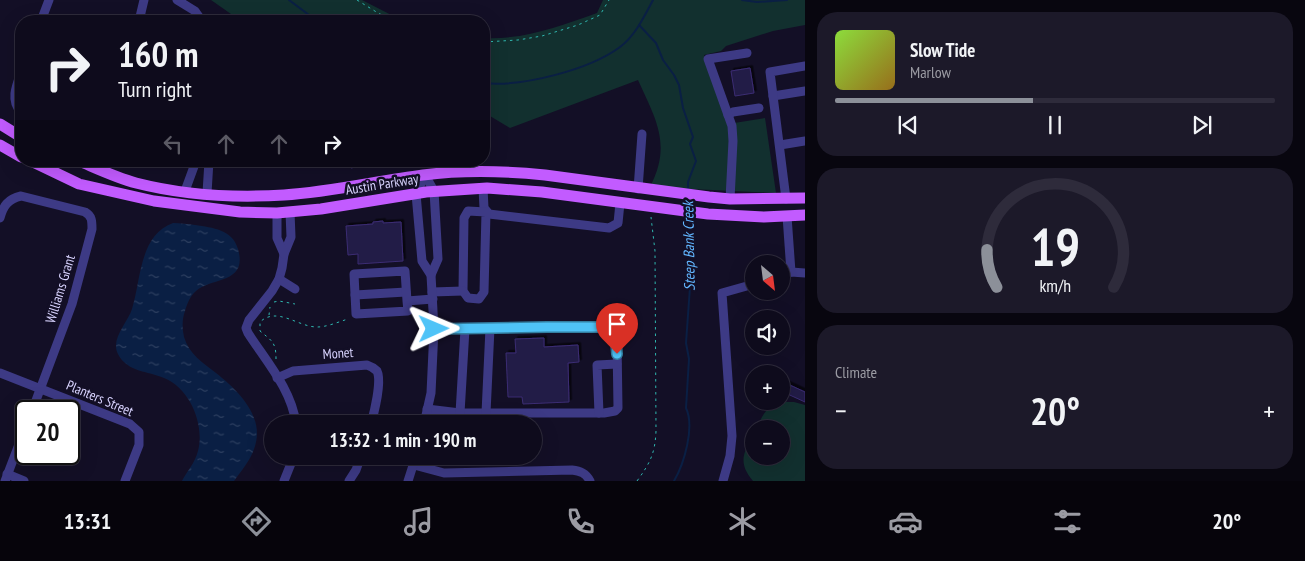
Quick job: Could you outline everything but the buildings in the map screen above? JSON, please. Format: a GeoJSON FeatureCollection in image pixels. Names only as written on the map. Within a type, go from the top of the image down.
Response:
{"type":"FeatureCollection","features":[{"type":"Feature","properties":{"kind":"main road"},"geometry":{"type":"LineString","coordinates":[[0,124],[15,133]]}},
{"type":"Feature","properties":{"kind":"main road"},"geometry":{"type":"LineString","coordinates":[[0,146],[15,154]]}},
{"type":"Feature","properties":{"kind":"main road","name":"Austin Parkway"},"geometry":{"type":"LineString","coordinates":[[44,167],[79,184],[154,201],[195,208],[240,212],[277,213],[321,209],[434,191],[483,188],[542,192],[708,214],[749,216],[805,215]]}},
{"type":"Feature","properties":{"kind":"main road","name":"Austin Parkway"},"geometry":{"type":"LineString","coordinates":[[95,167],[135,183],[207,193],[282,195],[425,175],[478,172],[520,173],[730,199],[805,198]]}},
{"type":"Feature","properties":{"kind":"main road"},"geometry":{"type":"LineString","coordinates":[[185,191],[195,208],[207,193]]}},
{"type":"Feature","properties":{"kind":"main road"},"geometry":{"type":"LineString","coordinates":[[786,199],[787,216]]}},
{"type":"Feature","properties":{"kind":"street"},"geometry":{"type":"LineString","coordinates":[[43,15],[49,0]]}},
{"type":"Feature","properties":{"kind":"street"},"geometry":{"type":"LineString","coordinates":[[140,15],[144,0]]}},
{"type":"Feature","properties":{"kind":"street"},"geometry":{"type":"LineString","coordinates":[[177,0],[195,11],[198,15]]}},
{"type":"Feature","properties":{"kind":"street"},"geometry":{"type":"LineString","coordinates":[[730,199],[732,126],[708,59],[747,53]]}},
{"type":"Feature","properties":{"kind":"street"},"geometry":{"type":"LineString","coordinates":[[786,199],[770,72],[805,66]]}},
{"type":"Feature","properties":{"kind":"street"},"geometry":{"type":"LineString","coordinates":[[773,96],[805,91]]}},
{"type":"Feature","properties":{"kind":"street"},"geometry":{"type":"LineString","coordinates":[[728,115],[733,112],[759,108]]}},
{"type":"Feature","properties":{"kind":"street"},"geometry":{"type":"LineString","coordinates":[[638,189],[642,134]]}},
{"type":"Feature","properties":{"kind":"street"},"geometry":{"type":"LineString","coordinates":[[780,146],[805,141]]}},
{"type":"Feature","properties":{"kind":"street"},"geometry":{"type":"LineString","coordinates":[[185,191],[194,167]]}},
{"type":"Feature","properties":{"kind":"street"},"geometry":{"type":"LineString","coordinates":[[207,193],[209,167]]}},
{"type":"Feature","properties":{"kind":"street"},"geometry":{"type":"LineString","coordinates":[[425,175],[434,191],[438,259],[431,275],[434,329],[431,393],[426,415]]}},
{"type":"Feature","properties":{"kind":"street"},"geometry":{"type":"LineString","coordinates":[[425,175],[416,194],[422,261],[431,275]]}},
{"type":"Feature","properties":{"kind":"street"},"geometry":{"type":"LineString","coordinates":[[483,188],[486,212],[484,292],[479,299],[468,298],[463,292],[464,218],[468,211],[486,212],[489,214],[609,228],[618,223],[620,203]]}},
{"type":"Feature","properties":{"kind":"street","name":"Williams Grant"},"geometry":{"type":"LineString","coordinates":[[0,218],[2,209],[14,198],[20,196],[85,212],[90,215],[92,228],[72,304],[36,400]]}},
{"type":"Feature","properties":{"kind":"street"},"geometry":{"type":"LineString","coordinates":[[290,212],[291,237],[284,254],[279,279],[249,320],[246,328],[287,392],[294,415]]}},
{"type":"Feature","properties":{"kind":"street"},"geometry":{"type":"LineString","coordinates":[[277,213],[277,238],[284,254]]}},
{"type":"Feature","properties":{"kind":"street"},"geometry":{"type":"LineString","coordinates":[[787,216],[791,272],[805,273]]}},
{"type":"Feature","properties":{"kind":"street"},"geometry":{"type":"LineString","coordinates":[[405,271],[408,311],[356,314],[355,295],[354,274],[405,271]]}},
{"type":"Feature","properties":{"kind":"street"},"geometry":{"type":"LineString","coordinates":[[279,279],[295,289]]}},
{"type":"Feature","properties":{"kind":"street"},"geometry":{"type":"LineString","coordinates":[[723,481],[730,456],[732,436],[722,294],[745,287]]}},
{"type":"Feature","properties":{"kind":"street"},"geometry":{"type":"LineString","coordinates":[[355,295],[432,296],[463,292]]}},
{"type":"Feature","properties":{"kind":"street"},"geometry":{"type":"LineString","coordinates":[[236,326],[246,328]]}},
{"type":"Feature","properties":{"kind":"street"},"geometry":{"type":"LineString","coordinates":[[427,409],[460,413],[598,413],[615,411],[618,408],[618,364],[615,331],[604,327],[434,329]]}},
{"type":"Feature","properties":{"kind":"street"},"geometry":{"type":"LineString","coordinates":[[486,413],[490,328]]}},
{"type":"Feature","properties":{"kind":"street"},"geometry":{"type":"LineString","coordinates":[[460,413],[465,329]]}},
{"type":"Feature","properties":{"kind":"street"},"geometry":{"type":"LineString","coordinates":[[598,413],[596,365],[618,364]]}},
{"type":"Feature","properties":{"kind":"street","name":"Monet"},"geometry":{"type":"LineString","coordinates":[[277,378],[293,371],[367,365],[376,370],[378,382],[374,415]]}},
{"type":"Feature","properties":{"kind":"street","name":"Planters Street"},"geometry":{"type":"LineString","coordinates":[[0,372],[130,424],[139,432],[139,444],[125,481]]}},
{"type":"Feature","properties":{"kind":"street"},"geometry":{"type":"LineString","coordinates":[[15,455],[6,478],[24,481]]}},
{"type":"Feature","properties":{"kind":"street"},"geometry":{"type":"LineString","coordinates":[[284,481],[290,465]]}},
{"type":"Feature","properties":{"kind":"street"},"geometry":{"type":"LineString","coordinates":[[349,481],[358,465]]}},
{"type":"Feature","properties":{"kind":"street"},"geometry":{"type":"LineString","coordinates":[[408,481],[414,465]]}},
{"type":"Feature","properties":{"kind":"street"},"geometry":{"type":"LineString","coordinates":[[426,465],[444,472],[572,470],[586,474],[590,481]]}},
{"type":"Feature","properties":{"kind":"path"},"geometry":{"type":"LineString","coordinates":[[357,0],[382,15]]}},
{"type":"Feature","properties":{"kind":"path"},"geometry":{"type":"LineString","coordinates":[[490,42],[518,40],[578,26],[600,16],[609,0]]}},
{"type":"Feature","properties":{"kind":"path"},"geometry":{"type":"LineString","coordinates":[[638,481],[654,454],[656,431],[655,251],[651,212]]}},
{"type":"Feature","properties":{"kind":"path"},"geometry":{"type":"LineString","coordinates":[[268,317],[271,305],[276,301],[295,304]]}},
{"type":"Feature","properties":{"kind":"path"},"geometry":{"type":"LineString","coordinates":[[276,364],[276,347],[260,330],[259,326],[260,322],[268,317],[284,318],[316,327],[348,319]]}},
{"type":"Feature","properties":{"kind":"green space"},"geometry":{"type":"Polygon","coordinates":[[[211,0],[362,0],[391,15],[232,15],[211,0]]]}},
{"type":"Feature","properties":{"kind":"green space"},"geometry":{"type":"Polygon","coordinates":[[[603,0],[805,0],[805,25],[773,31],[726,46],[721,51],[704,55],[728,124],[765,118],[776,193],[650,187],[657,172],[661,145],[656,120],[638,80],[510,128],[490,116],[490,38],[528,34],[597,13],[603,0]]]}},
{"type":"Feature","properties":{"kind":"green space"},"geometry":{"type":"Polygon","coordinates":[[[790,402],[805,405],[805,481],[753,481],[748,474],[745,468],[744,462],[745,452],[745,465],[790,465],[790,420],[761,420],[767,410],[790,410],[790,402]]]}},
{"type":"Feature","properties":{"kind":"water"},"geometry":{"type":"Polygon","coordinates":[[[173,223],[202,226],[227,233],[238,249],[240,260],[238,268],[227,278],[196,291],[190,298],[183,317],[184,337],[189,348],[201,362],[233,388],[248,406],[253,416],[257,438],[254,449],[248,462],[234,481],[182,481],[195,459],[200,441],[197,419],[193,408],[181,390],[173,383],[164,378],[132,368],[122,360],[116,348],[120,331],[132,309],[147,248],[162,229],[173,223]]]}},
{"type":"Feature","properties":{"kind":"waterway","name":"Steep Bank Creek"},"geometry":{"type":"LineString","coordinates":[[289,0],[309,15]]}},
{"type":"Feature","properties":{"kind":"waterway","name":"Steep Bank Creek"},"geometry":{"type":"LineString","coordinates":[[490,83],[517,82],[555,75],[573,70],[607,55],[625,43],[639,26],[653,0]]}},
{"type":"Feature","properties":{"kind":"waterway","name":"Steep Bank Creek"},"geometry":{"type":"LineString","coordinates":[[742,0],[757,2],[787,0]]}},
{"type":"Feature","properties":{"kind":"waterway","name":"Steep Bank Creek"},"geometry":{"type":"LineString","coordinates":[[639,25],[656,43],[663,60],[679,85],[683,108],[693,137],[690,144],[696,161],[688,182],[688,190]]}},
{"type":"Feature","properties":{"kind":"waterway","name":"Steep Bank Creek"},"geometry":{"type":"LineString","coordinates":[[688,198],[689,208]]}},
{"type":"Feature","properties":{"kind":"waterway","name":"Steep Bank Creek"},"geometry":{"type":"LineString","coordinates":[[674,481],[685,455],[689,435],[686,408],[689,359],[686,343],[690,287],[688,269],[690,254],[689,215]]}},
{"type":"Feature","properties":{"kind":"route"},"geometry":{"type":"LineString","coordinates":[[434,329],[604,327],[615,331],[617,354]]}}]}
